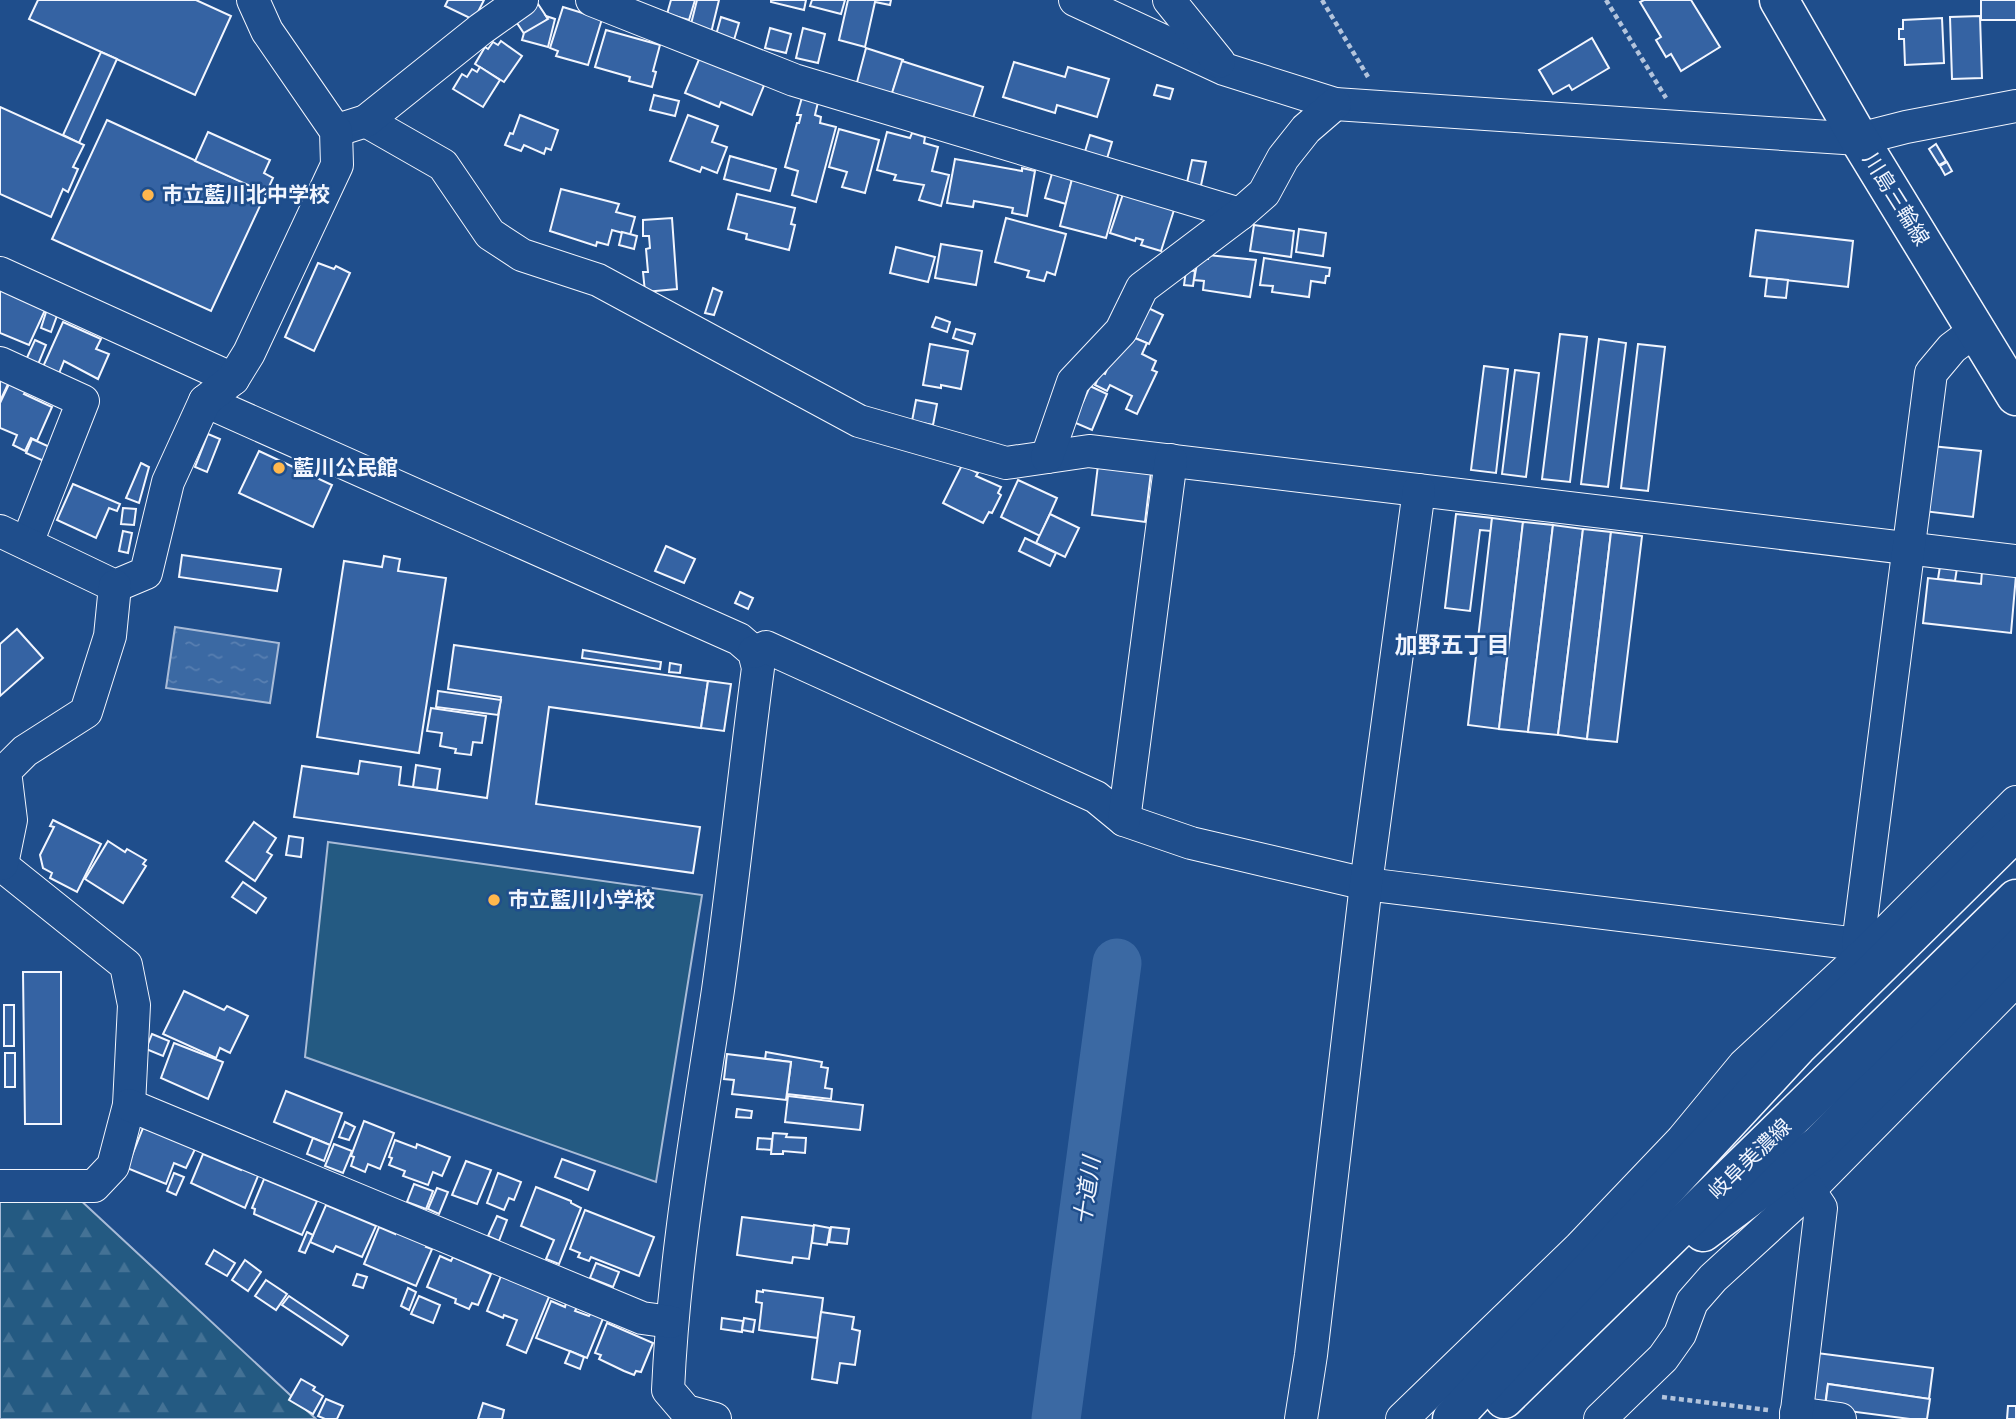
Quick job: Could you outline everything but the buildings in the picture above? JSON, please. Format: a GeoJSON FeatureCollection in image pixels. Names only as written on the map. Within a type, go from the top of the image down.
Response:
{"type":"FeatureCollection","features":[{"type":"Feature","properties":{"kind":"main road","name":"川島三輪線"},"geometry":{"type":"LineString","coordinates":[[1779,0],[1859,139],[2016,396]]}},
{"type":"Feature","properties":{"kind":"main road"},"geometry":{"type":"LineString","coordinates":[[1452,1419],[1797,1047],[2016,831]]}},
{"type":"Feature","properties":{"kind":"main road","name":"岐阜美濃線"},"geometry":{"type":"LineString","coordinates":[[1484,1419],[2016,899]]}},
{"type":"Feature","properties":{"kind":"main road"},"geometry":{"type":"LineString","coordinates":[[1578,1326],[1819,1145],[2014,957]]}},
{"type":"Feature","properties":{"kind":"street"},"geometry":{"type":"LineString","coordinates":[[0,363],[83,401],[14,537],[115,586],[146,573],[168,482],[205,401],[233,379],[249,353],[337,165],[335,131],[267,31],[253,0]]}},
{"type":"Feature","properties":{"kind":"street"},"geometry":{"type":"LineString","coordinates":[[335,131],[366,121],[481,29],[522,0]]}},
{"type":"Feature","properties":{"kind":"street"},"geometry":{"type":"LineString","coordinates":[[592,0],[794,80],[1240,214]]}},
{"type":"Feature","properties":{"kind":"street"},"geometry":{"type":"LineString","coordinates":[[1075,0],[1224,69],[1335,104],[1859,139],[2016,106]]}},
{"type":"Feature","properties":{"kind":"street"},"geometry":{"type":"LineString","coordinates":[[1169,0],[1224,69]]}},
{"type":"Feature","properties":{"kind":"street"},"geometry":{"type":"LineString","coordinates":[[1047,457],[1073,382],[1121,331],[1142,288],[1264,193],[1283,158],[1306,129],[1335,104]]}},
{"type":"Feature","properties":{"kind":"street"},"geometry":{"type":"LineString","coordinates":[[366,121],[443,165],[490,234],[522,255],[598,280],[859,421],[1006,463],[1089,451],[2016,561]]}},
{"type":"Feature","properties":{"kind":"street"},"geometry":{"type":"LineString","coordinates":[[0,273],[233,379]]}},
{"type":"Feature","properties":{"kind":"street"},"geometry":{"type":"LineString","coordinates":[[1862,947],[1907,549],[1931,373],[1952,348],[1976,330]]}},
{"type":"Feature","properties":{"kind":"street"},"geometry":{"type":"LineString","coordinates":[[205,401],[739,639],[754,652],[758,668],[718,986],[671,1322],[668,1390],[686,1411],[715,1419]]}},
{"type":"Feature","properties":{"kind":"street"},"geometry":{"type":"LineString","coordinates":[[1124,820],[1171,460]]}},
{"type":"Feature","properties":{"kind":"street"},"geometry":{"type":"LineString","coordinates":[[1301,1419],[1366,884],[1419,490]]}},
{"type":"Feature","properties":{"kind":"street"},"geometry":{"type":"LineString","coordinates":[[0,1186],[94,1186],[113,1166],[129,1105],[134,1005],[126,965],[1,864],[11,820],[5,771],[24,751],[86,712],[110,636],[115,586]]}},
{"type":"Feature","properties":{"kind":"street"},"geometry":{"type":"LineString","coordinates":[[754,652],[766,647],[1096,797],[1124,820],[1191,843],[1366,884],[1862,947]]}},
{"type":"Feature","properties":{"kind":"street"},"geometry":{"type":"LineString","coordinates":[[1402,1419],[1579,1248],[1682,1140],[1744,1065],[1862,947],[2016,802]]}},
{"type":"Feature","properties":{"kind":"street"},"geometry":{"type":"LineString","coordinates":[[1600,1419],[1663,1358],[1680,1334],[1692,1302],[1713,1278],[1809,1190],[2014,957]]}},
{"type":"Feature","properties":{"kind":"street"},"geometry":{"type":"LineString","coordinates":[[129,1105],[642,1318],[671,1322]]}},
{"type":"Feature","properties":{"kind":"street"},"geometry":{"type":"LineString","coordinates":[[1809,1190],[1821,1208],[1796,1416],[1840,1419]]}},
{"type":"Feature","properties":{"kind":"path"},"geometry":{"type":"LineString","coordinates":[[1322,0],[1378,93],[1383,108]]}},
{"type":"Feature","properties":{"kind":"path"},"geometry":{"type":"LineString","coordinates":[[1606,0],[1683,127]]}},
{"type":"Feature","properties":{"kind":"path"},"geometry":{"type":"LineString","coordinates":[[1630,1391],[1796,1416]]}},
{"type":"Feature","properties":{"kind":"green space"},"geometry":{"type":"Polygon","coordinates":[[[328,842],[702,895],[656,1182],[305,1057],[328,842]]]}},
{"type":"Feature","properties":{"kind":"green space"},"geometry":{"type":"Polygon","coordinates":[[[0,1196],[76,1196],[316,1419],[0,1419],[0,1196]]]}},
{"type":"Feature","properties":{"kind":"water"},"geometry":{"type":"Polygon","coordinates":[[[175,627],[279,643],[270,703],[166,688],[175,627]]]}},
{"type":"Feature","properties":{"kind":"waterway","name":"十道川"},"geometry":{"type":"LineString","coordinates":[[1056,1419],[1117,963]]}},
{"type":"Feature","properties":{"kind":"place","name":"市立藍川北中学校"},"geometry":{"type":"Point","coordinates":[148,195]}},
{"type":"Feature","properties":{"kind":"place","name":"藍川公民館"},"geometry":{"type":"Point","coordinates":[279,468]}},
{"type":"Feature","properties":{"kind":"place","name":"市立藍川小学校"},"geometry":{"type":"Point","coordinates":[494,900]}},
{"type":"Feature","properties":{"kind":"district","name":"加野五丁目"},"geometry":{"type":"Point","coordinates":[1452,645]}}]}
